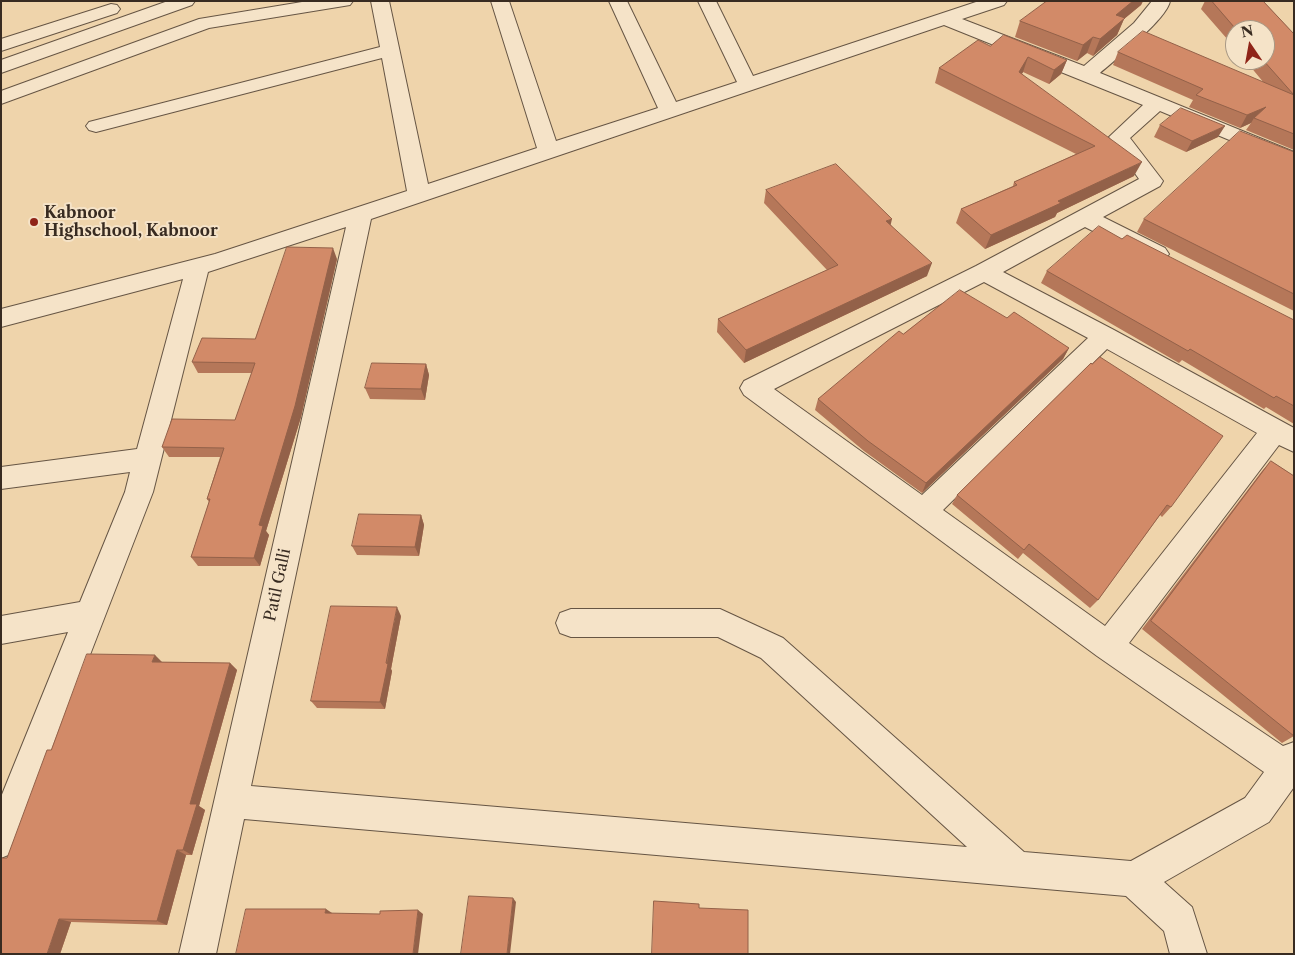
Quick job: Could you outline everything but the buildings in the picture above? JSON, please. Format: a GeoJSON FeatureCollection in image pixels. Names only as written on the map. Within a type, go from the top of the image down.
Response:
{"type":"FeatureCollection","features":[{"type":"Feature","properties":{"kind":"street"},"geometry":{"type":"LineString","coordinates":[[1,46],[134,1]]}},
{"type":"Feature","properties":{"kind":"street"},"geometry":{"type":"LineString","coordinates":[[1,67],[186,1]]}},
{"type":"Feature","properties":{"kind":"street"},"geometry":{"type":"LineString","coordinates":[[1,98],[205,23],[344,1]]}},
{"type":"Feature","properties":{"kind":"street"},"geometry":{"type":"LineString","coordinates":[[380,1],[420,195]]}},
{"type":"Feature","properties":{"kind":"street"},"geometry":{"type":"LineString","coordinates":[[500,1],[549,152]]}},
{"type":"Feature","properties":{"kind":"street"},"geometry":{"type":"LineString","coordinates":[[618,1],[670,111]]}},
{"type":"Feature","properties":{"kind":"street"},"geometry":{"type":"LineString","coordinates":[[707,1],[748,85]]}},
{"type":"Feature","properties":{"kind":"street"},"geometry":{"type":"LineString","coordinates":[[1087,74],[1141,27],[1162,4],[1161,1]]}},
{"type":"Feature","properties":{"kind":"street"},"geometry":{"type":"LineString","coordinates":[[1,318],[198,267],[360,216],[991,3]]}},
{"type":"Feature","properties":{"kind":"street"},"geometry":{"type":"LineString","coordinates":[[945,19],[1087,74],[1294,160]]}},
{"type":"Feature","properties":{"kind":"street"},"geometry":{"type":"LineString","coordinates":[[96,126],[390,50]]}},
{"type":"Feature","properties":{"kind":"street"},"geometry":{"type":"LineString","coordinates":[[231,801],[1134,880],[1257,810],[1290,763],[1108,646],[752,388],[984,272],[1152,181],[1118,137],[1156,104]]}},
{"type":"Feature","properties":{"kind":"street","name":"Patil Galli"},"geometry":{"type":"LineString","coordinates":[[197,954],[360,216]]}},
{"type":"Feature","properties":{"kind":"street"},"geometry":{"type":"LineString","coordinates":[[1086,218],[1172,262]]}},
{"type":"Feature","properties":{"kind":"street"},"geometry":{"type":"LineString","coordinates":[[1,841],[10,801],[92,614],[139,492],[198,267]]}},
{"type":"Feature","properties":{"kind":"street"},"geometry":{"type":"LineString","coordinates":[[984,272],[1105,336],[1284,435],[1108,646]]}},
{"type":"Feature","properties":{"kind":"street"},"geometry":{"type":"LineString","coordinates":[[923,512],[1105,336]]}},
{"type":"Feature","properties":{"kind":"street"},"geometry":{"type":"LineString","coordinates":[[1,478],[148,459]]}},
{"type":"Feature","properties":{"kind":"street"},"geometry":{"type":"LineString","coordinates":[[1,630],[92,614]]}},
{"type":"Feature","properties":{"kind":"street"},"geometry":{"type":"LineString","coordinates":[[571,623],[720,623],[772,648],[1018,870]]}},
{"type":"Feature","properties":{"kind":"street"},"geometry":{"type":"LineString","coordinates":[[1134,880],[1179,920],[1189,954]]}},
{"type":"Feature","properties":{"kind":"place","name":"Kabnoor Highschool, Kabnoor"},"geometry":{"type":"Point","coordinates":[34,222]}}]}
